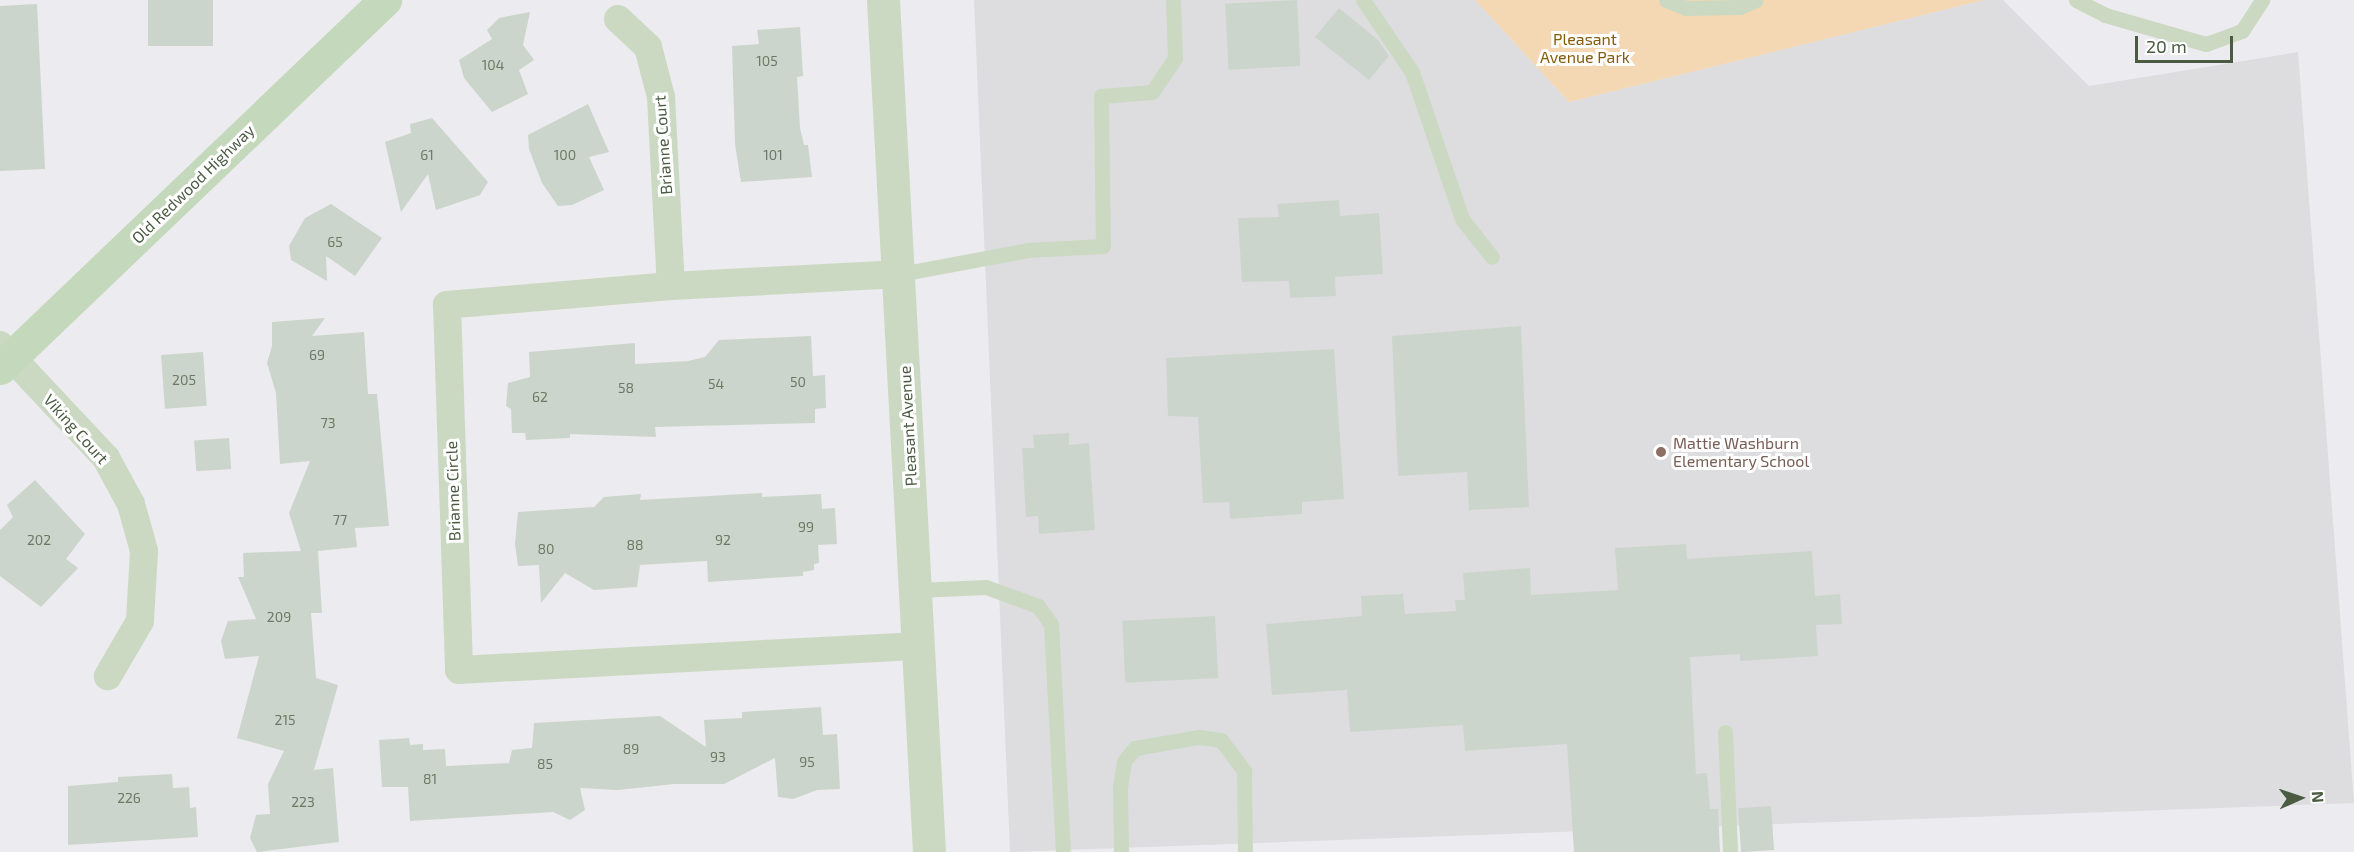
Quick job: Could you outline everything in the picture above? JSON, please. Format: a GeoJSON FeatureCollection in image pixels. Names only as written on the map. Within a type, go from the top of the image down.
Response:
{"type":"FeatureCollection","features":[{"type":"Feature","properties":{"kind":"main road","name":"Old Redwood Highway"},"geometry":{"type":"LineString","coordinates":[[4,357],[385,0]]}},
{"type":"Feature","properties":{"kind":"street","name":"Pleasant Avenue"},"geometry":{"type":"LineString","coordinates":[[883,0],[900,274],[929,852]]}},
{"type":"Feature","properties":{"kind":"street","name":"Brianne Court"},"geometry":{"type":"LineString","coordinates":[[618,19],[648,47],[661,97],[671,286]]}},
{"type":"Feature","properties":{"kind":"street","name":"Brianne Circle"},"geometry":{"type":"LineString","coordinates":[[900,274],[671,286],[447,305],[459,670],[919,646]]}},
{"type":"Feature","properties":{"kind":"street","name":"Viking Court"},"geometry":{"type":"LineString","coordinates":[[4,357],[106,458],[131,504],[144,551],[140,621],[108,676]]}},
{"type":"Feature","properties":{"kind":"lane"},"geometry":{"type":"LineString","coordinates":[[900,274],[1028,250],[1103,246],[1101,96],[1152,92],[1175,58],[1173,0]]}},
{"type":"Feature","properties":{"kind":"lane"},"geometry":{"type":"LineString","coordinates":[[1363,0],[1412,72],[1462,219],[1492,257]]}},
{"type":"Feature","properties":{"kind":"lane"},"geometry":{"type":"LineString","coordinates":[[1666,0],[1686,8],[1740,7],[1756,0]]}},
{"type":"Feature","properties":{"kind":"lane"},"geometry":{"type":"LineString","coordinates":[[2076,0],[2105,15],[2206,45],[2241,31],[2262,0]]}},
{"type":"Feature","properties":{"kind":"lane"},"geometry":{"type":"LineString","coordinates":[[916,590],[986,587],[1038,606],[1050,624],[1064,852]]}},
{"type":"Feature","properties":{"kind":"lane"},"geometry":{"type":"LineString","coordinates":[[1725,732],[1730,852]]}},
{"type":"Feature","properties":{"kind":"lane"},"geometry":{"type":"LineString","coordinates":[[1121,852],[1120,788],[1124,761],[1135,748],[1199,737],[1221,741],[1244,771],[1245,852]]}},
{"type":"Feature","properties":{"kind":"shaded area","name":"Mattie Washburn Elementary School"},"geometry":{"type":"Polygon","coordinates":[[[974,0],[1475,0],[1569,102],[1984,0],[2003,0],[2089,86],[2298,52],[2354,803],[1010,852],[974,0]]]}},
{"type":"Feature","properties":{"kind":"green space","name":"Pleasant Avenue Park"},"geometry":{"type":"Polygon","coordinates":[[[1475,0],[1984,0],[1569,102],[1475,0]]]}},
{"type":"Feature","properties":{"kind":"building"},"geometry":{"type":"Polygon","coordinates":[[[148,0],[213,0],[213,46],[148,46],[148,0]]]}},
{"type":"Feature","properties":{"kind":"building"},"geometry":{"type":"Polygon","coordinates":[[[1297,0],[1300,66],[1229,70],[1225,4],[1297,0]]]}},
{"type":"Feature","properties":{"kind":"building"},"geometry":{"type":"Polygon","coordinates":[[[37,4],[45,169],[0,171],[0,6],[37,4]]]}},
{"type":"Feature","properties":{"kind":"building"},"geometry":{"type":"Polygon","coordinates":[[[1339,8],[1378,40],[1389,56],[1369,80],[1315,37],[1339,8]]]}},
{"type":"Feature","properties":{"kind":"building"},"geometry":{"type":"Polygon","coordinates":[[[530,12],[523,45],[534,60],[519,70],[528,94],[492,112],[464,78],[459,60],[492,39],[487,30],[499,18],[530,12]]]}},
{"type":"Feature","properties":{"kind":"building"},"geometry":{"type":"Polygon","coordinates":[[[800,27],[803,76],[797,77],[800,128],[804,145],[808,145],[812,177],[741,182],[735,144],[732,46],[759,44],[757,30],[800,27]]]}},
{"type":"Feature","properties":{"kind":"building"},"geometry":{"type":"Polygon","coordinates":[[[588,104],[609,152],[589,157],[604,190],[572,205],[558,206],[542,183],[529,149],[528,135],[588,104]]]}},
{"type":"Feature","properties":{"kind":"building"},"geometry":{"type":"Polygon","coordinates":[[[432,118],[488,182],[480,195],[436,210],[428,174],[401,212],[385,142],[411,133],[410,124],[432,118]]]}},
{"type":"Feature","properties":{"kind":"building"},"geometry":{"type":"Polygon","coordinates":[[[1339,200],[1340,216],[1379,213],[1383,274],[1335,277],[1336,296],[1290,298],[1289,281],[1242,282],[1238,218],[1279,217],[1277,204],[1339,200]]]}},
{"type":"Feature","properties":{"kind":"building"},"geometry":{"type":"Polygon","coordinates":[[[331,204],[382,238],[355,276],[326,256],[327,281],[291,260],[289,246],[305,218],[331,204]]]}},
{"type":"Feature","properties":{"kind":"building"},"geometry":{"type":"Polygon","coordinates":[[[325,318],[312,336],[364,332],[368,394],[377,394],[389,526],[355,528],[357,547],[318,551],[322,613],[311,613],[316,678],[338,685],[314,770],[333,768],[339,842],[257,852],[250,838],[256,815],[270,814],[268,784],[284,751],[237,738],[259,656],[225,659],[221,641],[228,621],[256,619],[238,577],[244,577],[243,553],[301,551],[289,513],[310,461],[280,464],[276,393],[267,363],[272,346],[272,322],[325,318]]]}},
{"type":"Feature","properties":{"kind":"building"},"geometry":{"type":"Polygon","coordinates":[[[1521,326],[1529,507],[1469,510],[1467,472],[1398,476],[1392,336],[1521,326]]]}},
{"type":"Feature","properties":{"kind":"building"},"geometry":{"type":"Polygon","coordinates":[[[811,336],[813,376],[825,375],[826,408],[815,409],[815,423],[655,427],[656,437],[570,434],[570,438],[526,440],[525,433],[512,433],[511,409],[506,406],[508,383],[530,377],[529,352],[635,343],[635,364],[688,361],[705,357],[719,340],[811,336]]]}},
{"type":"Feature","properties":{"kind":"building"},"geometry":{"type":"Polygon","coordinates":[[[1334,349],[1344,499],[1302,502],[1302,514],[1230,519],[1229,502],[1203,503],[1198,417],[1168,416],[1166,358],[1334,349]]]}},
{"type":"Feature","properties":{"kind":"building"},"geometry":{"type":"Polygon","coordinates":[[[203,352],[207,406],[165,409],[161,355],[203,352]]]}},
{"type":"Feature","properties":{"kind":"building"},"geometry":{"type":"Polygon","coordinates":[[[1069,433],[1069,445],[1089,443],[1095,530],[1039,534],[1038,516],[1026,517],[1022,448],[1034,448],[1033,435],[1069,433]]]}},
{"type":"Feature","properties":{"kind":"building"},"geometry":{"type":"Polygon","coordinates":[[[229,438],[231,469],[196,471],[194,440],[229,438]]]}},
{"type":"Feature","properties":{"kind":"building"},"geometry":{"type":"Polygon","coordinates":[[[35,480],[85,534],[66,559],[78,568],[41,607],[0,576],[0,530],[13,517],[7,505],[35,480]]]}},
{"type":"Feature","properties":{"kind":"building"},"geometry":{"type":"Polygon","coordinates":[[[762,493],[762,497],[821,494],[822,509],[835,508],[837,544],[818,545],[819,563],[814,564],[814,570],[803,572],[803,576],[708,582],[707,561],[640,565],[637,587],[594,590],[565,573],[541,603],[539,565],[518,566],[515,544],[518,512],[594,507],[604,497],[641,494],[640,500],[762,493]]]}},
{"type":"Feature","properties":{"kind":"building"},"geometry":{"type":"Polygon","coordinates":[[[1686,544],[1687,559],[1812,551],[1815,596],[1840,594],[1842,624],[1816,625],[1818,656],[1740,661],[1740,654],[1690,657],[1696,774],[1707,773],[1710,809],[1718,809],[1720,852],[1574,852],[1567,744],[1465,751],[1463,725],[1350,732],[1347,690],[1272,695],[1266,624],[1362,616],[1361,596],[1403,594],[1405,614],[1456,611],[1455,600],[1465,600],[1463,573],[1530,568],[1531,595],[1618,590],[1615,548],[1686,544]]]}},
{"type":"Feature","properties":{"kind":"building"},"geometry":{"type":"Polygon","coordinates":[[[1215,616],[1218,678],[1125,683],[1122,621],[1215,616]]]}},
{"type":"Feature","properties":{"kind":"building"},"geometry":{"type":"Polygon","coordinates":[[[821,707],[823,735],[837,734],[840,789],[817,790],[793,799],[778,797],[775,758],[724,784],[674,784],[618,790],[580,788],[585,810],[570,820],[553,812],[410,821],[408,787],[382,787],[379,740],[409,738],[410,745],[423,744],[423,750],[445,749],[446,766],[509,763],[512,750],[532,748],[534,723],[660,716],[706,747],[704,720],[742,718],[742,712],[821,707]]]}},
{"type":"Feature","properties":{"kind":"building"},"geometry":{"type":"Polygon","coordinates":[[[172,774],[173,788],[189,787],[190,808],[196,807],[198,837],[68,845],[68,786],[118,782],[118,777],[172,774]]]}},
{"type":"Feature","properties":{"kind":"building"},"geometry":{"type":"Polygon","coordinates":[[[1771,806],[1774,850],[1741,852],[1738,808],[1771,806]]]}},
{"type":"Feature","properties":{"kind":"place","name":"Mattie Washburn Elementary School"},"geometry":{"type":"Point","coordinates":[1661,452]}}]}
